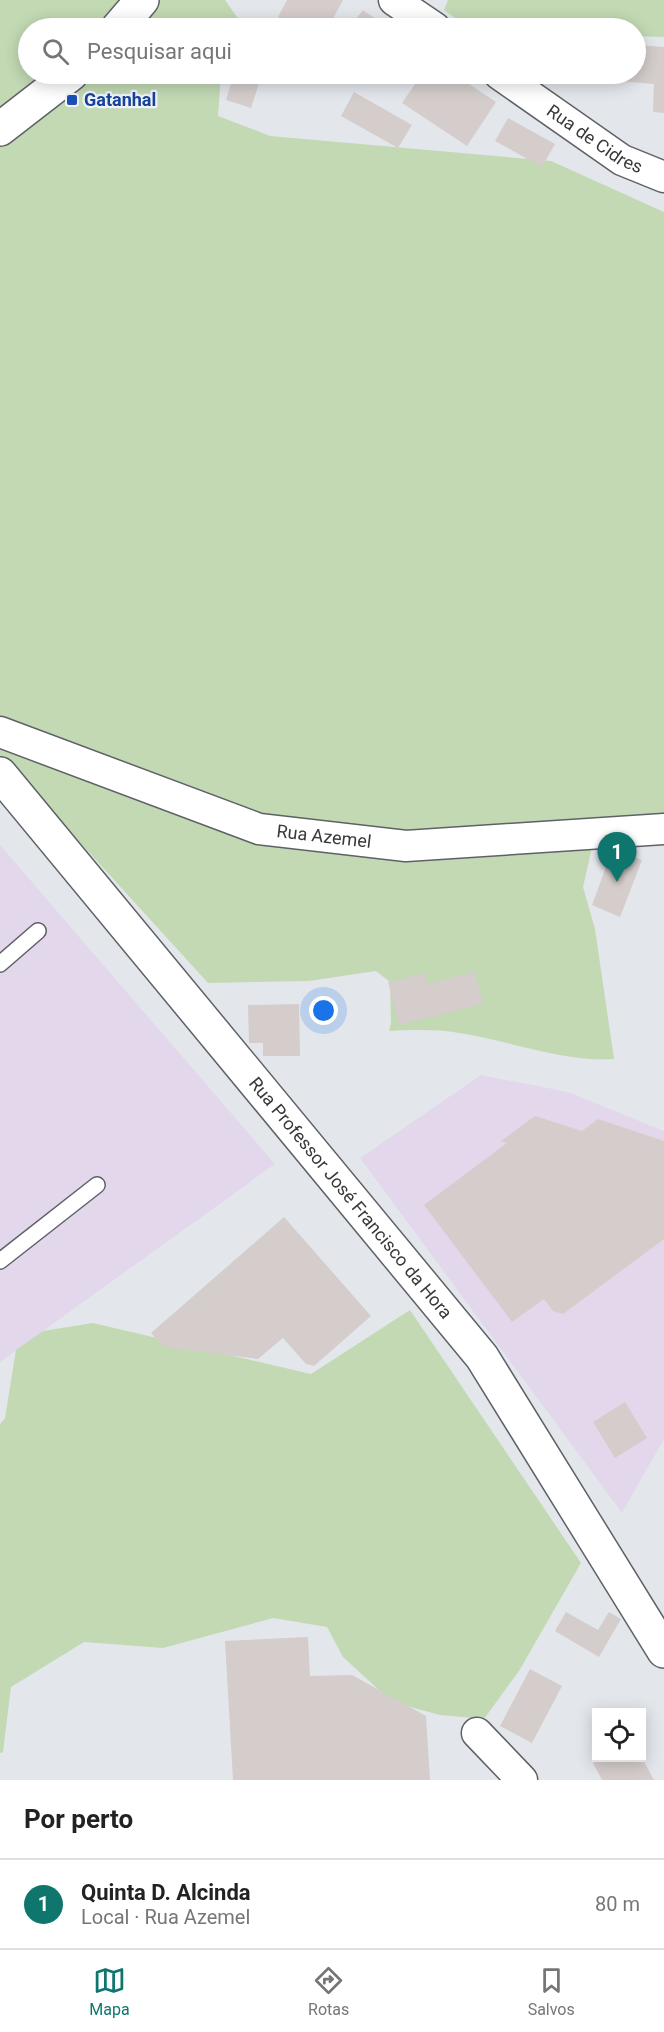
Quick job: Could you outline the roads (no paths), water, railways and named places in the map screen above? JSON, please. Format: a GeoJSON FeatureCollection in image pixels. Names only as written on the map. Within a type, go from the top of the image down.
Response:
{"type":"FeatureCollection","features":[{"type":"Feature","properties":{"kind":"main road"},"geometry":{"type":"LineString","coordinates":[[127,18],[142,0]]}},
{"type":"Feature","properties":{"kind":"main road"},"geometry":{"type":"LineString","coordinates":[[0,129],[58,84]]}},
{"type":"Feature","properties":{"kind":"main road","name":"Rua Professor José Francisco da Hora"},"geometry":{"type":"LineString","coordinates":[[0,774],[482,1356],[664,1651]]}},
{"type":"Feature","properties":{"kind":"street"},"geometry":{"type":"LineString","coordinates":[[394,0],[420,18]]}},
{"type":"Feature","properties":{"kind":"street","name":"Rua de Cidres"},"geometry":{"type":"LineString","coordinates":[[513,84],[622,160],[664,177]]}},
{"type":"Feature","properties":{"kind":"street","name":"Rua Azemel"},"geometry":{"type":"LineString","coordinates":[[0,732],[259,829],[406,846],[664,829]]}},
{"type":"Feature","properties":{"kind":"street"},"geometry":{"type":"LineString","coordinates":[[477,1733],[522,1780]]}},
{"type":"Feature","properties":{"kind":"lane"},"geometry":{"type":"LineString","coordinates":[[0,964],[38,931]]}},
{"type":"Feature","properties":{"kind":"lane"},"geometry":{"type":"LineString","coordinates":[[0,1261],[97,1185]]}},
{"type":"Feature","properties":{"kind":"place","name":"Gatanhal"},"geometry":{"type":"Point","coordinates":[72,100]}},
{"type":"Feature","properties":{"kind":"place","name":"Quinta D. Alcinda"},"geometry":{"type":"Point","coordinates":[617,882]}}]}
